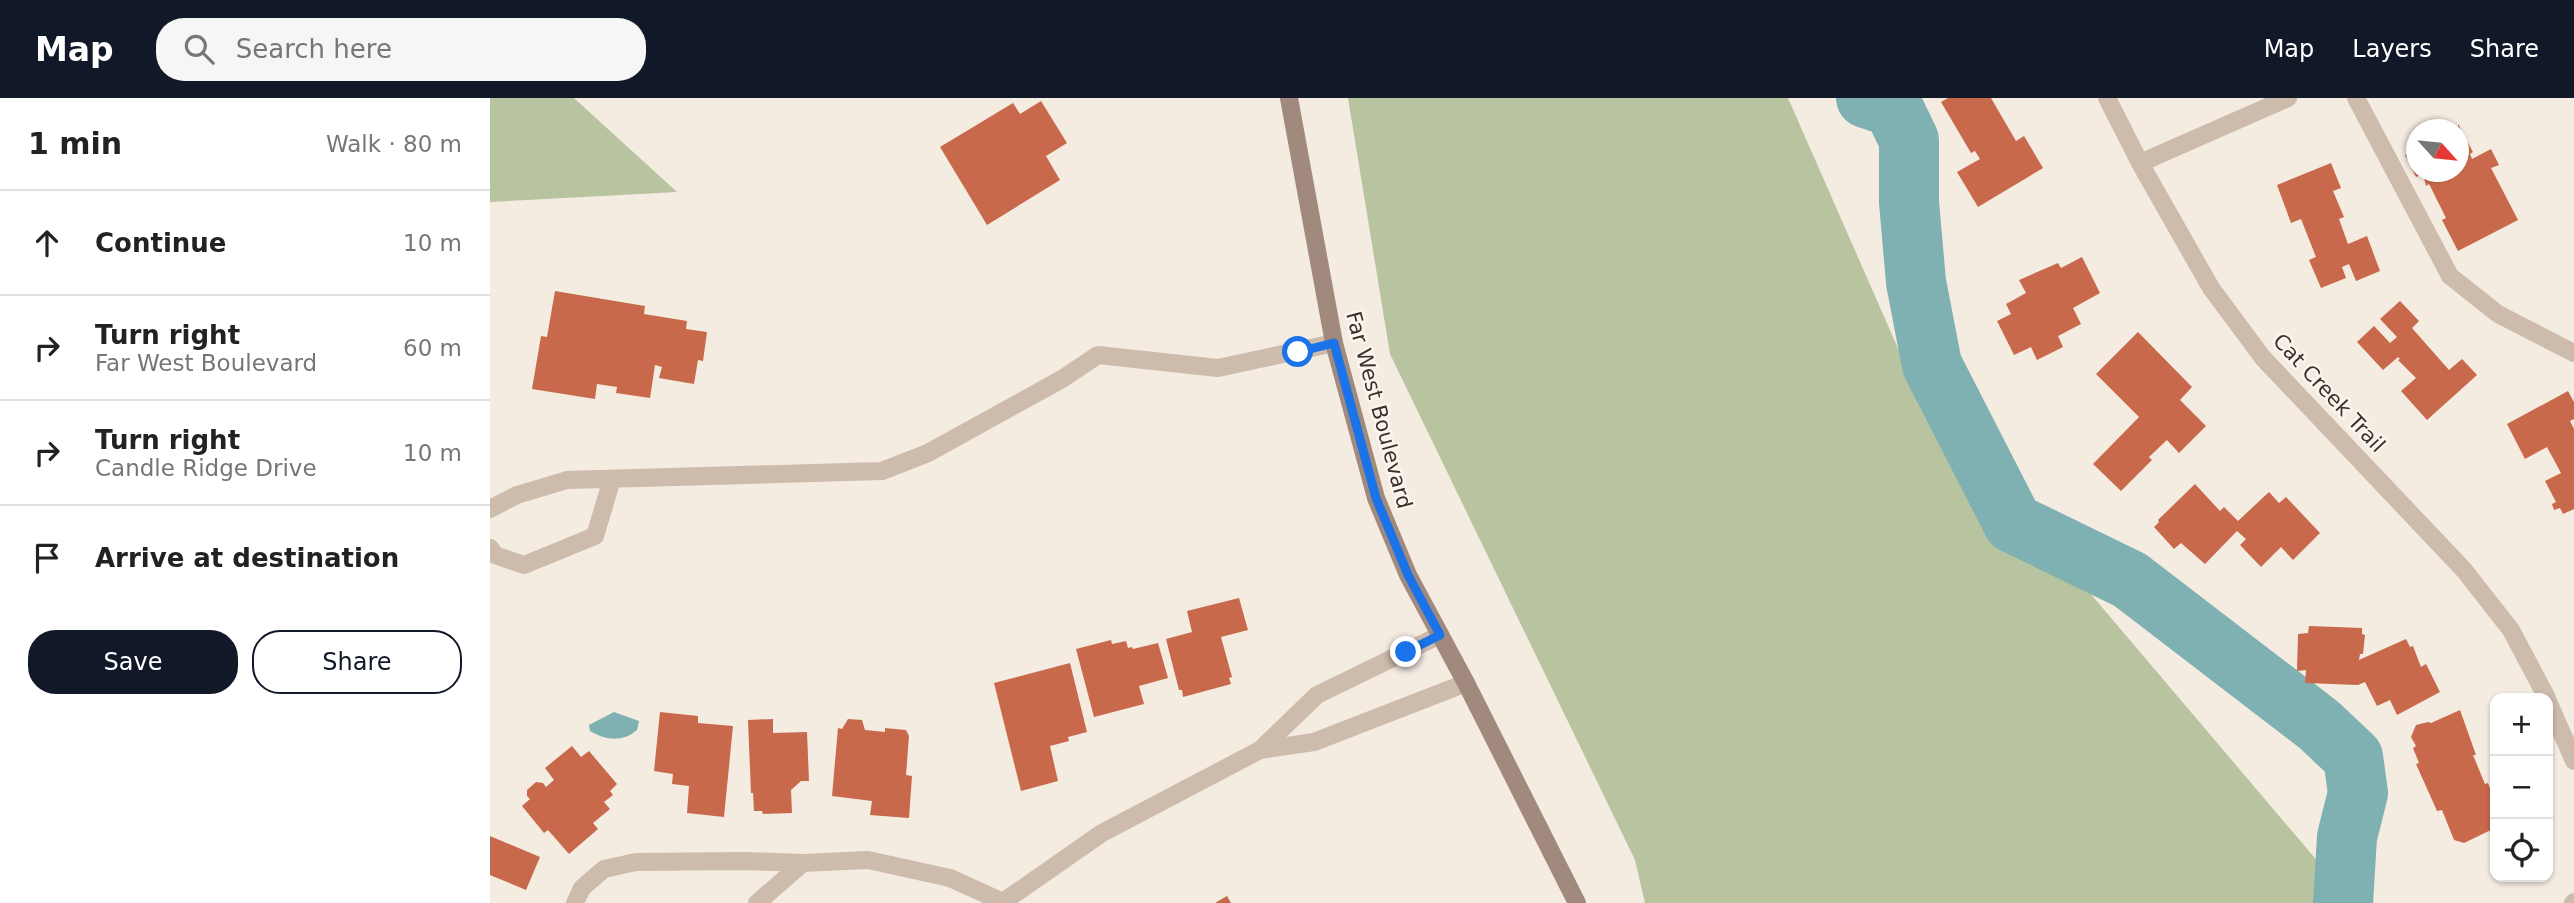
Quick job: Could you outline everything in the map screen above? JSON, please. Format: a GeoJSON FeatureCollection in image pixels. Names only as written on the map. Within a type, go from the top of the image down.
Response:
{"type":"FeatureCollection","features":[{"type":"Feature","properties":{"kind":"street","name":"Far West Boulevard"},"geometry":{"type":"LineString","coordinates":[[1289,98],[1334,343],[1376,498],[1408,575],[1577,903]]}},
{"type":"Feature","properties":{"kind":"street","name":"Cat Creek Trail"},"geometry":{"type":"LineString","coordinates":[[2107,98],[2140,163],[2211,288],[2263,358],[2464,570],[2511,630],[2544,693]]}},
{"type":"Feature","properties":{"kind":"street"},"geometry":{"type":"LineString","coordinates":[[2140,163],[2288,98]]}},
{"type":"Feature","properties":{"kind":"street"},"geometry":{"type":"LineString","coordinates":[[2356,98],[2450,276],[2498,314],[2574,353]]}},
{"type":"Feature","properties":{"kind":"street"},"geometry":{"type":"LineString","coordinates":[[490,509],[517,495],[567,480],[882,471],[928,453],[1062,379],[1098,355],[1218,368],[1334,343]]}},
{"type":"Feature","properties":{"kind":"street"},"geometry":{"type":"LineString","coordinates":[[490,548],[495,555],[524,565],[595,536],[612,479]]}},
{"type":"Feature","properties":{"kind":"street"},"geometry":{"type":"LineString","coordinates":[[575,903],[583,888],[604,869],[635,862],[803,863],[868,860],[950,878],[1004,902],[1102,833],[1260,750],[1317,695],[1440,635]]}},
{"type":"Feature","properties":{"kind":"street"},"geometry":{"type":"LineString","coordinates":[[1260,750],[1314,742],[1466,683]]}},
{"type":"Feature","properties":{"kind":"street","name":"Cat Creek Trail"},"geometry":{"type":"LineString","coordinates":[[2553,713],[2574,761]]}},
{"type":"Feature","properties":{"kind":"street"},"geometry":{"type":"LineString","coordinates":[[757,903],[803,863]]}},
{"type":"Feature","properties":{"kind":"green space"},"geometry":{"type":"Polygon","coordinates":[[[490,98],[574,98],[677,192],[490,202],[490,98]]]}},
{"type":"Feature","properties":{"kind":"green space"},"geometry":{"type":"Polygon","coordinates":[[[1348,98],[1788,98],[1915,387],[2342,890],[2339,903],[1645,903],[1635,860],[1390,354],[1348,98]]]}},
{"type":"Feature","properties":{"kind":"water"},"geometry":{"type":"Polygon","coordinates":[[[614,712],[639,721],[637,730],[626,737],[614,739],[590,731],[589,725],[614,712]]]}},
{"type":"Feature","properties":{"kind":"building"},"geometry":{"type":"Polygon","coordinates":[[[1948,98],[1991,98],[2016,141],[2024,136],[2043,168],[1978,207],[1957,172],[1980,159],[1975,151],[1971,153],[1941,102],[1948,98]]]}},
{"type":"Feature","properties":{"kind":"building"},"geometry":{"type":"Polygon","coordinates":[[[1041,101],[1067,143],[1046,156],[1060,180],[987,225],[940,147],[1013,103],[1020,114],[1041,101]]]}},
{"type":"Feature","properties":{"kind":"building"},"geometry":{"type":"Polygon","coordinates":[[[2469,145],[2473,152],[2470,154],[2472,159],[2491,149],[2499,165],[2491,168],[2518,220],[2458,251],[2442,220],[2446,218],[2429,184],[2426,186],[2425,182],[2469,182],[2469,145]]]}},
{"type":"Feature","properties":{"kind":"building"},"geometry":{"type":"Polygon","coordinates":[[[2331,163],[2341,188],[2333,191],[2344,217],[2339,219],[2348,244],[2367,236],[2380,271],[2356,281],[2349,264],[2342,267],[2346,278],[2321,288],[2309,260],[2316,257],[2301,219],[2291,223],[2277,185],[2331,163]]]}},
{"type":"Feature","properties":{"kind":"building"},"geometry":{"type":"Polygon","coordinates":[[[2082,257],[2100,293],[2073,308],[2081,324],[2058,336],[2063,347],[2037,360],[2031,347],[2014,355],[1997,321],[2011,314],[2006,304],[2026,293],[2019,280],[2058,263],[2061,268],[2082,257]]]}},
{"type":"Feature","properties":{"kind":"building"},"geometry":{"type":"Polygon","coordinates":[[[555,291],[645,306],[644,314],[687,321],[686,329],[707,332],[703,361],[698,360],[694,384],[659,378],[662,367],[655,365],[650,398],[616,393],[617,387],[597,384],[595,399],[532,389],[541,336],[547,337],[555,291]]]}},
{"type":"Feature","properties":{"kind":"building"},"geometry":{"type":"Polygon","coordinates":[[[2400,301],[2419,321],[2412,328],[2449,370],[2462,359],[2477,375],[2427,420],[2401,391],[2416,378],[2398,360],[2400,359],[2398,357],[2383,370],[2357,342],[2374,326],[2390,343],[2397,337],[2380,319],[2400,301]]]}},
{"type":"Feature","properties":{"kind":"building"},"geometry":{"type":"Polygon","coordinates":[[[2138,332],[2192,387],[2180,400],[2206,426],[2179,453],[2167,440],[2149,457],[2152,460],[2121,491],[2093,464],[2139,417],[2096,374],[2138,332]]]}},
{"type":"Feature","properties":{"kind":"building"},"geometry":{"type":"Polygon","coordinates":[[[2568,391],[2574,402],[2574,419],[2570,421],[2574,429],[2574,509],[2563,514],[2560,508],[2554,510],[2552,504],[2556,502],[2545,481],[2561,473],[2547,447],[2525,459],[2507,424],[2568,391]]]}},
{"type":"Feature","properties":{"kind":"building"},"geometry":{"type":"Polygon","coordinates":[[[2195,484],[2220,511],[2224,507],[2238,521],[2269,492],[2279,503],[2286,497],[2320,533],[2293,560],[2281,547],[2261,567],[2240,545],[2246,539],[2237,531],[2205,564],[2181,543],[2174,549],[2154,527],[2195,484]]]}},
{"type":"Feature","properties":{"kind":"building"},"geometry":{"type":"Polygon","coordinates":[[[1239,598],[1248,630],[1221,637],[1232,677],[1229,678],[1231,684],[1183,697],[1166,639],[1192,632],[1187,611],[1239,598]]]}},
{"type":"Feature","properties":{"kind":"building"},"geometry":{"type":"Polygon","coordinates":[[[2309,626],[2362,628],[2362,634],[2365,635],[2363,654],[2360,654],[2359,660],[2406,639],[2410,647],[2413,646],[2421,667],[2426,664],[2440,692],[2397,715],[2390,700],[2377,706],[2365,682],[2358,685],[2305,683],[2306,670],[2297,671],[2298,634],[2308,633],[2309,626]]]}},
{"type":"Feature","properties":{"kind":"building"},"geometry":{"type":"Polygon","coordinates":[[[1111,640],[1112,644],[1126,641],[1128,648],[1133,649],[1158,643],[1168,678],[1139,686],[1144,704],[1094,717],[1076,649],[1111,640]]]}},
{"type":"Feature","properties":{"kind":"building"},"geometry":{"type":"Polygon","coordinates":[[[1070,663],[1087,732],[1050,746],[1058,781],[1021,791],[994,683],[1070,663]]]}},
{"type":"Feature","properties":{"kind":"building"},"geometry":{"type":"Polygon","coordinates":[[[2460,710],[2476,755],[2473,755],[2485,784],[2488,783],[2490,788],[2490,830],[2464,843],[2454,840],[2442,810],[2437,811],[2416,764],[2419,763],[2413,748],[2416,746],[2411,737],[2416,725],[2431,723],[2460,710]]]}},
{"type":"Feature","properties":{"kind":"building"},"geometry":{"type":"Polygon","coordinates":[[[660,712],[698,716],[698,723],[733,726],[724,817],[687,813],[689,786],[672,784],[673,774],[654,771],[660,712]]]}},
{"type":"Feature","properties":{"kind":"building"},"geometry":{"type":"Polygon","coordinates":[[[773,719],[773,733],[807,732],[809,781],[801,781],[791,790],[792,813],[763,814],[762,811],[754,811],[748,720],[773,719]]]}},
{"type":"Feature","properties":{"kind":"building"},"geometry":{"type":"Polygon","coordinates":[[[848,719],[862,720],[865,730],[906,730],[909,736],[906,775],[912,776],[909,818],[870,815],[872,801],[832,796],[838,728],[842,729],[848,719]]]}},
{"type":"Feature","properties":{"kind":"building"},"geometry":{"type":"Polygon","coordinates":[[[572,746],[581,757],[589,751],[617,784],[610,791],[613,795],[604,802],[610,809],[593,823],[598,829],[569,854],[548,830],[544,833],[522,806],[530,799],[527,790],[536,782],[543,783],[546,787],[554,780],[545,768],[572,746]]]}},
{"type":"Feature","properties":{"kind":"building"},"geometry":{"type":"Polygon","coordinates":[[[490,836],[540,857],[526,890],[490,875],[490,836]]]}},
{"type":"Feature","properties":{"kind":"building"},"geometry":{"type":"Polygon","coordinates":[[[1227,896],[1231,903],[1215,903],[1227,896]]]}},
{"type":"Feature","properties":{"kind":"waterway"},"geometry":{"type":"LineString","coordinates":[[1866,98],[1893,107],[1909,140],[1909,202],[1916,282],[1932,365],[2013,523],[2130,580],[2319,725],[2353,757],[2358,793],[2347,837],[2343,903]]}},
{"type":"Feature","properties":{"kind":"route"},"geometry":{"type":"LineString","coordinates":[[1298,352],[1334,343],[1376,498],[1408,575],[1440,635],[1406,652]]}}]}
